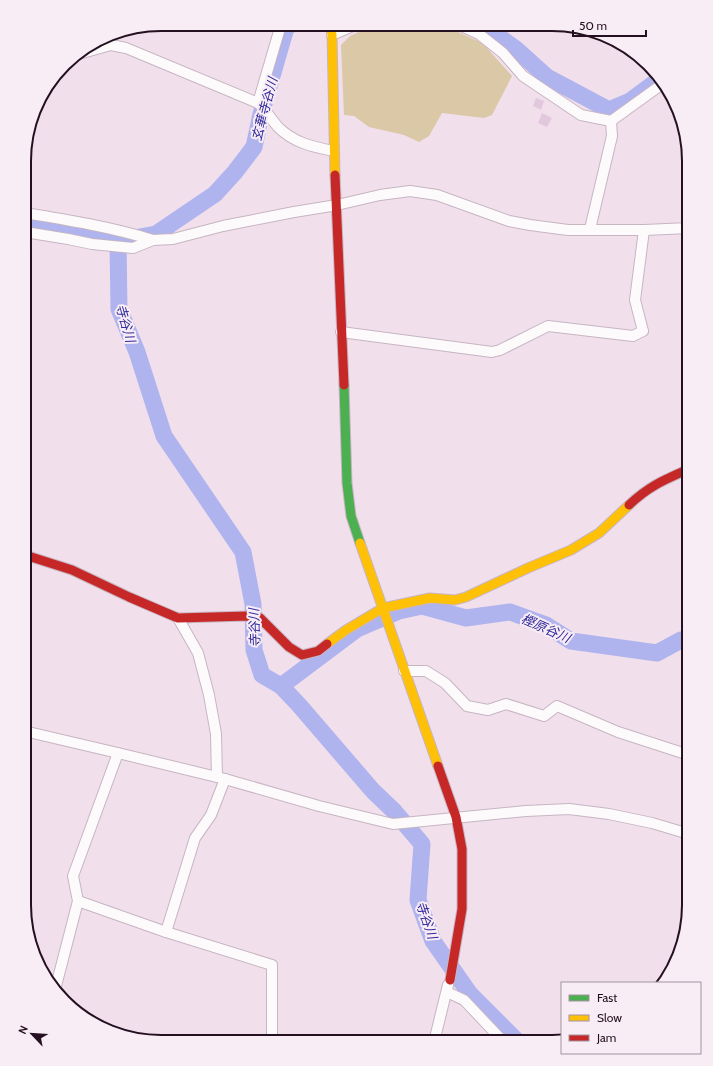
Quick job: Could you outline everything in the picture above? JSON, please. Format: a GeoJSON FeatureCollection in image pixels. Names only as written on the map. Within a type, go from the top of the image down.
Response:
{"type":"FeatureCollection","features":[{"type":"Feature","properties":{"kind":"street"},"geometry":{"type":"LineString","coordinates":[[258,103],[279,31]]}},
{"type":"Feature","properties":{"kind":"street"},"geometry":{"type":"LineString","coordinates":[[331,31],[338,263],[347,483],[351,516],[456,817],[462,849],[464,880],[462,909],[450,980],[436,1035]]}},
{"type":"Feature","properties":{"kind":"street"},"geometry":{"type":"LineString","coordinates":[[332,35],[341,31]]}},
{"type":"Feature","properties":{"kind":"street"},"geometry":{"type":"LineString","coordinates":[[472,31],[479,34],[503,52],[523,76],[580,115],[611,122],[658,87]]}},
{"type":"Feature","properties":{"kind":"street"},"geometry":{"type":"LineString","coordinates":[[99,46],[111,45],[126,48],[258,103],[267,110],[278,126],[295,140],[311,147],[334,151]]}},
{"type":"Feature","properties":{"kind":"street"},"geometry":{"type":"LineString","coordinates":[[590,229],[612,136],[611,122]]}},
{"type":"Feature","properties":{"kind":"street"},"geometry":{"type":"LineString","coordinates":[[31,214],[132,234],[152,240],[173,239],[222,226],[337,205],[380,195],[410,191],[437,195],[509,221],[530,225],[568,230],[682,228]]}},
{"type":"Feature","properties":{"kind":"street"},"geometry":{"type":"LineString","coordinates":[[342,332],[492,352],[500,350],[548,326],[633,336],[642,330],[635,300],[644,230]]}},
{"type":"Feature","properties":{"kind":"street"},"geometry":{"type":"LineString","coordinates":[[31,233],[92,244],[133,248],[152,240]]}},
{"type":"Feature","properties":{"kind":"street"},"geometry":{"type":"LineString","coordinates":[[31,557],[72,570],[178,618],[248,616],[260,618],[289,647],[302,655],[318,651],[346,630],[383,608],[430,598],[455,600],[466,597],[571,550],[599,533],[641,494],[659,482],[682,471]]}},
{"type":"Feature","properties":{"kind":"street"},"geometry":{"type":"LineString","coordinates":[[166,932],[194,838],[211,815],[221,778],[216,734],[209,695],[198,653],[178,618]]}},
{"type":"Feature","properties":{"kind":"street"},"geometry":{"type":"LineString","coordinates":[[404,671],[426,671],[445,683],[466,706],[488,710],[506,704],[544,716],[557,706],[618,732],[682,753]]}},
{"type":"Feature","properties":{"kind":"street"},"geometry":{"type":"LineString","coordinates":[[31,733],[221,778],[319,806],[393,824],[526,811],[569,809],[609,814],[652,823],[682,832]]}},
{"type":"Feature","properties":{"kind":"street"},"geometry":{"type":"LineString","coordinates":[[57,982],[78,901],[73,876],[118,753]]}},
{"type":"Feature","properties":{"kind":"street"},"geometry":{"type":"LineString","coordinates":[[78,901],[166,932],[272,965],[272,1035]]}},
{"type":"Feature","properties":{"kind":"street"},"geometry":{"type":"LineString","coordinates":[[446,992],[464,1000],[497,1035]]}},
{"type":"Feature","properties":{"kind":"shaded area"},"geometry":{"type":"Polygon","coordinates":[[[361,31],[456,31],[478,41],[486,47],[512,76],[492,115],[484,118],[442,113],[429,136],[419,142],[404,135],[369,127],[354,116],[344,115],[341,45],[350,36],[361,31]]]}},
{"type":"Feature","properties":{"kind":"building"},"geometry":{"type":"Polygon","coordinates":[[[536,98],[544,101],[541,110],[533,106],[536,98]]]}},
{"type":"Feature","properties":{"kind":"building"},"geometry":{"type":"Polygon","coordinates":[[[542,113],[552,118],[547,127],[538,123],[542,113]]]}},
{"type":"Feature","properties":{"kind":"waterway","name":"玄華寺谷川"},"geometry":{"type":"LineString","coordinates":[[31,222],[118,241],[156,234],[215,194],[235,172],[254,147],[261,114],[285,31]]}},
{"type":"Feature","properties":{"kind":"waterway","name":"玄華寺谷川"},"geometry":{"type":"LineString","coordinates":[[491,31],[516,49],[547,77],[609,110],[630,101],[655,82]]}},
{"type":"Feature","properties":{"kind":"waterway","name":"寺谷川"},"geometry":{"type":"LineString","coordinates":[[118,241],[119,309],[137,352],[164,436],[243,552],[253,604],[254,650],[262,675],[281,686],[299,705],[373,791],[394,811],[422,844],[418,900],[433,941],[470,994],[511,1035]]}},
{"type":"Feature","properties":{"kind":"waterway","name":"樫原谷川"},"geometry":{"type":"LineString","coordinates":[[281,686],[357,629],[399,611],[422,606],[466,618],[510,612],[546,625],[571,641],[657,653],[682,640]]}},
{"type":"Feature","properties":{"kind":"traffic: fast"},"geometry":{"type":"LineString","coordinates":[[344,385],[347,483],[351,516],[360,543]]}},
{"type":"Feature","properties":{"kind":"traffic: slow"},"geometry":{"type":"LineString","coordinates":[[331,31],[335,175]]}},
{"type":"Feature","properties":{"kind":"traffic: slow"},"geometry":{"type":"LineString","coordinates":[[327,644],[346,630],[383,608],[430,598],[455,600],[466,597],[571,550],[599,533],[629,505]]}},
{"type":"Feature","properties":{"kind":"traffic: slow"},"geometry":{"type":"LineString","coordinates":[[360,543],[438,766]]}},
{"type":"Feature","properties":{"kind":"traffic: jam"},"geometry":{"type":"LineString","coordinates":[[335,175],[344,385]]}},
{"type":"Feature","properties":{"kind":"traffic: jam"},"geometry":{"type":"LineString","coordinates":[[629,505],[650,488],[682,472]]}},
{"type":"Feature","properties":{"kind":"traffic: jam"},"geometry":{"type":"LineString","coordinates":[[31,557],[72,570],[178,618],[248,616],[260,618],[289,647],[302,655],[318,651],[327,644]]}},
{"type":"Feature","properties":{"kind":"traffic: jam"},"geometry":{"type":"LineString","coordinates":[[438,766],[456,817],[462,849],[462,909],[450,980]]}}]}
